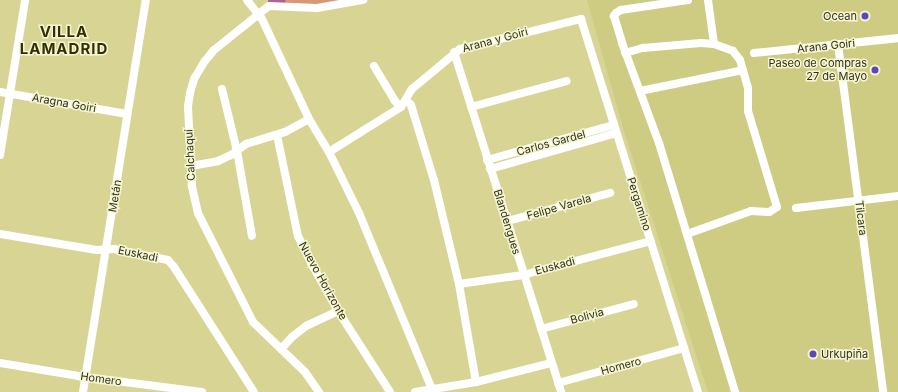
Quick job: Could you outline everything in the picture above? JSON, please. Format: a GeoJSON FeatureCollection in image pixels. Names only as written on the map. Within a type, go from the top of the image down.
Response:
{"type":"FeatureCollection","features":[{"type":"Feature","properties":{"kind":"street"},"geometry":{"type":"LineString","coordinates":[[0,156],[25,0]]}},
{"type":"Feature","properties":{"kind":"street","name":"Metán"},"geometry":{"type":"LineString","coordinates":[[83,392],[146,0]]}},
{"type":"Feature","properties":{"kind":"street"},"geometry":{"type":"LineString","coordinates":[[247,0],[259,13],[309,119],[329,152],[359,213],[432,389]]}},
{"type":"Feature","properties":{"kind":"street","name":"Calchaquí"},"geometry":{"type":"LineString","coordinates":[[319,392],[310,378],[253,322],[198,213],[192,186],[188,106],[194,79],[198,70],[214,50],[269,3],[318,8],[362,0]]}},
{"type":"Feature","properties":{"kind":"street"},"geometry":{"type":"LineString","coordinates":[[688,0],[621,10],[614,16],[659,143],[735,392]]}},
{"type":"Feature","properties":{"kind":"street"},"geometry":{"type":"LineString","coordinates":[[708,0],[714,44]]}},
{"type":"Feature","properties":{"kind":"street","name":"Arana y Goiri"},"geometry":{"type":"LineString","coordinates":[[329,152],[401,107],[412,89],[454,52],[460,49],[578,18]]}},
{"type":"Feature","properties":{"kind":"street","name":"Pergamino"},"geometry":{"type":"LineString","coordinates":[[578,18],[582,21],[698,392]]}},
{"type":"Feature","properties":{"kind":"street","name":"Arana Goiri"},"geometry":{"type":"LineString","coordinates":[[754,53],[898,38]]}},
{"type":"Feature","properties":{"kind":"street"},"geometry":{"type":"LineString","coordinates":[[626,53],[643,48],[676,44],[714,44],[733,51],[738,56],[743,70],[748,88],[748,111],[777,206],[769,212],[750,211],[687,234]]}},
{"type":"Feature","properties":{"kind":"street","name":"Tilcara"},"geometry":{"type":"LineString","coordinates":[[838,44],[883,392]]}},
{"type":"Feature","properties":{"kind":"street","name":"Blandengues"},"geometry":{"type":"LineString","coordinates":[[454,52],[470,107],[508,221],[523,275],[561,392]]}},
{"type":"Feature","properties":{"kind":"street"},"geometry":{"type":"LineString","coordinates":[[374,66],[395,101],[401,107]]}},
{"type":"Feature","properties":{"kind":"street"},"geometry":{"type":"LineString","coordinates":[[640,91],[743,70]]}},
{"type":"Feature","properties":{"kind":"street"},"geometry":{"type":"LineString","coordinates":[[470,107],[567,81]]}},
{"type":"Feature","properties":{"kind":"street"},"geometry":{"type":"LineString","coordinates":[[222,89],[237,151],[252,236]]}},
{"type":"Feature","properties":{"kind":"street","name":"Aragna Goiri"},"geometry":{"type":"LineString","coordinates":[[0,92],[128,114]]}},
{"type":"Feature","properties":{"kind":"street"},"geometry":{"type":"LineString","coordinates":[[406,100],[411,105],[434,180],[459,284],[476,382]]}},
{"type":"Feature","properties":{"kind":"street"},"geometry":{"type":"LineString","coordinates":[[191,166],[218,161],[237,151],[246,144],[277,136],[309,119]]}},
{"type":"Feature","properties":{"kind":"street","name":"Carlos Gardel"},"geometry":{"type":"LineString","coordinates":[[487,160],[615,129]]}},
{"type":"Feature","properties":{"kind":"street","name":"Carlos Gardel"},"geometry":{"type":"LineString","coordinates":[[490,169],[615,129]]}},
{"type":"Feature","properties":{"kind":"street","name":"Nuevo Horizonte"},"geometry":{"type":"LineString","coordinates":[[277,136],[298,236],[311,263],[338,310],[390,392]]}},
{"type":"Feature","properties":{"kind":"street","name":"Felipe Varela"},"geometry":{"type":"LineString","coordinates":[[508,221],[610,193]]}},
{"type":"Feature","properties":{"kind":"street"},"geometry":{"type":"LineString","coordinates":[[796,208],[898,196]]}},
{"type":"Feature","properties":{"kind":"street","name":"Euskadi"},"geometry":{"type":"LineString","coordinates":[[0,234],[97,250],[107,249],[168,260],[254,392]]}},
{"type":"Feature","properties":{"kind":"street","name":"Euskadi"},"geometry":{"type":"LineString","coordinates":[[459,284],[523,275],[651,241]]}},
{"type":"Feature","properties":{"kind":"street","name":"Bolivia"},"geometry":{"type":"LineString","coordinates":[[541,329],[634,304]]}},
{"type":"Feature","properties":{"kind":"street"},"geometry":{"type":"LineString","coordinates":[[281,349],[292,336],[306,326],[338,310]]}},
{"type":"Feature","properties":{"kind":"street","name":"Homero"},"geometry":{"type":"LineString","coordinates":[[558,383],[684,348]]}},
{"type":"Feature","properties":{"kind":"street","name":"Homero"},"geometry":{"type":"LineString","coordinates":[[0,363],[85,377],[202,392]]}},
{"type":"Feature","properties":{"kind":"street"},"geometry":{"type":"LineString","coordinates":[[415,392],[476,382],[551,363]]}},
{"type":"Feature","properties":{"kind":"shaded area"},"geometry":{"type":"Polygon","coordinates":[[[276,0],[346,0],[335,3],[309,5],[278,3],[276,0]]]}},
{"type":"Feature","properties":{"kind":"shaded area"},"geometry":{"type":"Polygon","coordinates":[[[587,0],[898,0],[898,392],[708,392],[623,128],[587,0]]]}},
{"type":"Feature","properties":{"kind":"waterway"},"geometry":{"type":"LineString","coordinates":[[275,2],[279,0]]}},
{"type":"Feature","properties":{"kind":"place","name":"Ocean"},"geometry":{"type":"Point","coordinates":[865,16]}},
{"type":"Feature","properties":{"kind":"place","name":"Paseo de Compras 27 de Mayo"},"geometry":{"type":"Point","coordinates":[875,70]}},
{"type":"Feature","properties":{"kind":"place","name":"Urkupiña"},"geometry":{"type":"Point","coordinates":[813,354]}},
{"type":"Feature","properties":{"kind":"district","name":"VILLA LAMADRID"},"geometry":{"type":"Point","coordinates":[64,40]}}]}
